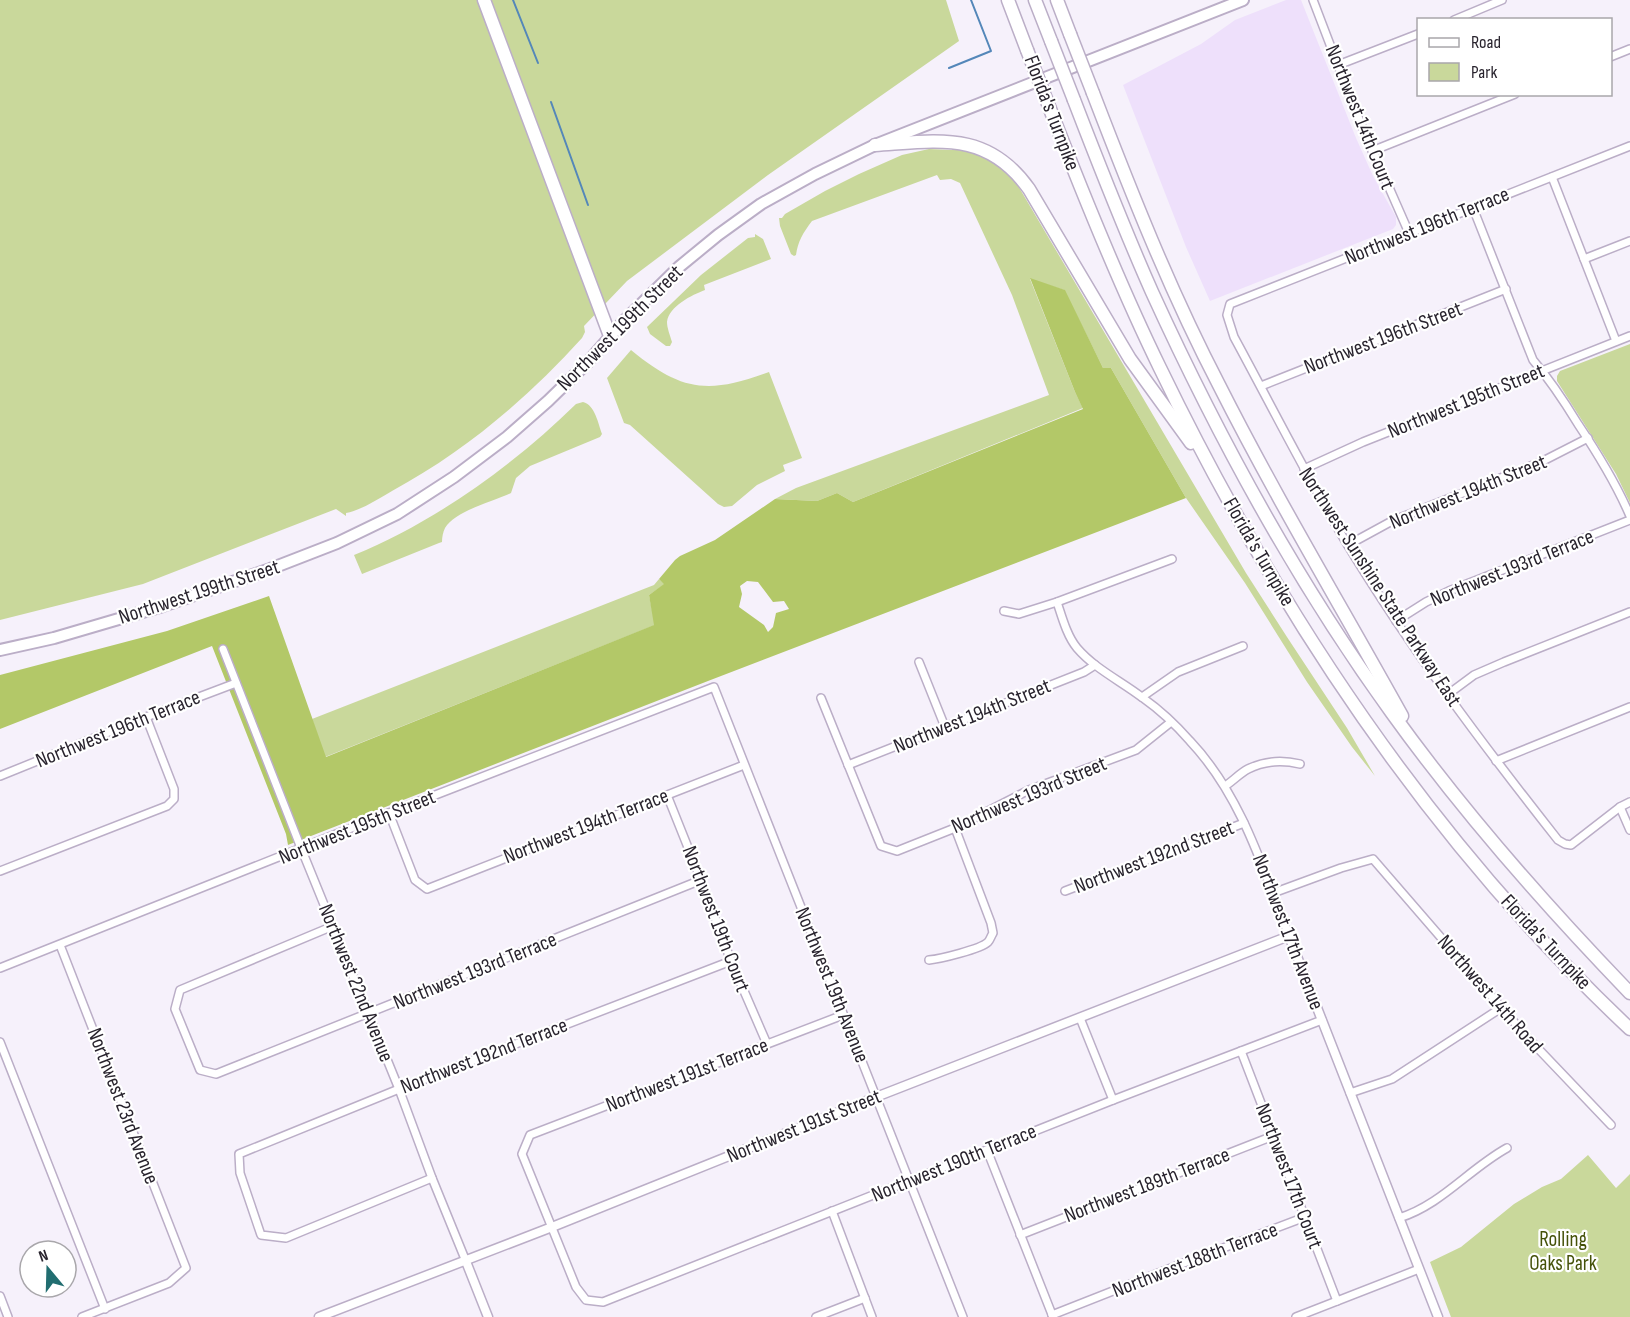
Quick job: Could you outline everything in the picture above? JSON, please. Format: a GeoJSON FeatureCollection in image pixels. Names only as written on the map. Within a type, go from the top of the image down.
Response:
{"type":"FeatureCollection","features":[{"type":"Feature","properties":{"kind":"highway"},"geometry":{"type":"LineString","coordinates":[[484,0],[610,336]]}},
{"type":"Feature","properties":{"kind":"highway","name":"Florida's Turnpike"},"geometry":{"type":"LineString","coordinates":[[1008,0],[1097,227],[1131,307],[1177,404],[1217,480],[1270,572],[1312,640],[1422,799],[1532,930],[1630,1029]]}},
{"type":"Feature","properties":{"kind":"highway","name":"Florida's Turnpike"},"geometry":{"type":"LineString","coordinates":[[1035,0],[1116,207],[1186,365],[1230,450],[1317,600],[1368,678],[1468,813],[1522,877],[1630,993]]}},
{"type":"Feature","properties":{"kind":"highway"},"geometry":{"type":"LineString","coordinates":[[1057,0],[1156,252],[1215,377],[1426,759]]}},
{"type":"Feature","properties":{"kind":"highway"},"geometry":{"type":"LineString","coordinates":[[874,145],[940,141],[959,143],[987,152],[1015,171],[1029,189],[1130,359],[1217,480]]}},
{"type":"Feature","properties":{"kind":"main road","name":"Northwest 199th Street"},"geometry":{"type":"LineString","coordinates":[[0,650],[54,638],[163,606],[337,543],[397,514],[454,477],[507,437],[588,362],[610,336],[678,267],[761,204],[874,145],[1243,0]]}},
{"type":"Feature","properties":{"kind":"street","name":"Northwest 14th Court"},"geometry":{"type":"LineString","coordinates":[[1313,0],[1372,151],[1409,233]]}},
{"type":"Feature","properties":{"kind":"street"},"geometry":{"type":"LineString","coordinates":[[1459,18],[1502,0]]}},
{"type":"Feature","properties":{"kind":"street"},"geometry":{"type":"LineString","coordinates":[[1338,65],[1417,35]]}},
{"type":"Feature","properties":{"kind":"street"},"geometry":{"type":"LineString","coordinates":[[1612,57],[1630,49]]}},
{"type":"Feature","properties":{"kind":"street"},"geometry":{"type":"LineString","coordinates":[[1372,151],[1510,96]]}},
{"type":"Feature","properties":{"kind":"street","name":"Northwest 196th Terrace"},"geometry":{"type":"LineString","coordinates":[[1228,309],[1230,304],[1630,146]]}},
{"type":"Feature","properties":{"kind":"street"},"geometry":{"type":"LineString","coordinates":[[1552,177],[1616,341]]}},
{"type":"Feature","properties":{"kind":"street"},"geometry":{"type":"LineString","coordinates":[[1473,208],[1533,360],[1550,379],[1587,438],[1615,484],[1630,518]]}},
{"type":"Feature","properties":{"kind":"street"},"geometry":{"type":"LineString","coordinates":[[1584,260],[1630,241]]}},
{"type":"Feature","properties":{"kind":"street","name":"Northwest 196th Street"},"geometry":{"type":"LineString","coordinates":[[1261,386],[1506,290]]}},
{"type":"Feature","properties":{"kind":"street","name":"Northwest Sunshine State Parkway East"},"geometry":{"type":"LineString","coordinates":[[1228,309],[1227,315],[1234,337],[1304,469],[1348,545],[1396,621],[1447,695],[1558,840],[1571,845],[1620,807]]}},
{"type":"Feature","properties":{"kind":"street","name":"Northwest 195th Street"},"geometry":{"type":"LineString","coordinates":[[1304,469],[1363,442],[1630,336]]}},
{"type":"Feature","properties":{"kind":"street","name":"Northwest 194th Street"},"geometry":{"type":"LineString","coordinates":[[1348,545],[1392,521],[1541,462],[1587,438]]}},
{"type":"Feature","properties":{"kind":"street","name":"Northwest 193rd Terrace"},"geometry":{"type":"LineString","coordinates":[[1396,621],[1449,591],[1630,518]]}},
{"type":"Feature","properties":{"kind":"street"},"geometry":{"type":"LineString","coordinates":[[1004,611],[1019,614],[1172,559]]}},
{"type":"Feature","properties":{"kind":"street","name":"Northwest 17th Avenue"},"geometry":{"type":"LineString","coordinates":[[1057,602],[1067,631],[1076,647],[1095,665],[1142,697],[1171,722],[1190,740],[1226,786],[1273,893],[1438,1317]]}},
{"type":"Feature","properties":{"kind":"street"},"geometry":{"type":"LineString","coordinates":[[1447,695],[1474,675],[1630,612]]}},
{"type":"Feature","properties":{"kind":"street"},"geometry":{"type":"LineString","coordinates":[[1142,697],[1178,672],[1243,646]]}},
{"type":"Feature","properties":{"kind":"street","name":"Northwest 22nd Avenue"},"geometry":{"type":"LineString","coordinates":[[224,649],[488,1317]]}},
{"type":"Feature","properties":{"kind":"street"},"geometry":{"type":"LineString","coordinates":[[919,662],[945,727]]}},
{"type":"Feature","properties":{"kind":"street","name":"Northwest 194th Street"},"geometry":{"type":"LineString","coordinates":[[848,765],[1084,672],[1095,665]]}},
{"type":"Feature","properties":{"kind":"street","name":"Northwest 196th Terrace"},"geometry":{"type":"LineString","coordinates":[[0,776],[236,683]]}},
{"type":"Feature","properties":{"kind":"street","name":"Northwest 195th Street"},"geometry":{"type":"LineString","coordinates":[[0,968],[714,687]]}},
{"type":"Feature","properties":{"kind":"street","name":"Northwest 19th Avenue"},"geometry":{"type":"LineString","coordinates":[[714,687],[963,1317]]}},
{"type":"Feature","properties":{"kind":"street"},"geometry":{"type":"LineString","coordinates":[[821,698],[848,765]]}},
{"type":"Feature","properties":{"kind":"street"},"geometry":{"type":"LineString","coordinates":[[1496,761],[1630,707]]}},
{"type":"Feature","properties":{"kind":"street"},"geometry":{"type":"LineString","coordinates":[[0,871],[167,806],[174,799],[174,789],[146,717]]}},
{"type":"Feature","properties":{"kind":"street","name":"Northwest 193rd Street"},"geometry":{"type":"LineString","coordinates":[[848,765],[881,846],[897,851],[955,828],[1029,790],[1136,750],[1171,722]]}},
{"type":"Feature","properties":{"kind":"street"},"geometry":{"type":"LineString","coordinates":[[1226,786],[1248,769],[1265,763],[1300,764]]}},
{"type":"Feature","properties":{"kind":"street","name":"Northwest 194th Terrace"},"geometry":{"type":"LineString","coordinates":[[389,813],[415,880],[427,889],[744,765]]}},
{"type":"Feature","properties":{"kind":"street","name":"Northwest 19th Court"},"geometry":{"type":"LineString","coordinates":[[667,795],[731,961],[767,1044]]}},
{"type":"Feature","properties":{"kind":"street"},"geometry":{"type":"LineString","coordinates":[[1630,802],[1620,807],[1630,830]]}},
{"type":"Feature","properties":{"kind":"street","name":"Northwest 192nd Street"},"geometry":{"type":"LineString","coordinates":[[1065,891],[1244,823]]}},
{"type":"Feature","properties":{"kind":"street"},"geometry":{"type":"LineString","coordinates":[[929,960],[977,948],[987,943],[993,933],[955,828]]}},
{"type":"Feature","properties":{"kind":"street","name":"Northwest 14th Road"},"geometry":{"type":"LineString","coordinates":[[1273,893],[1373,859],[1501,1008],[1611,1125]]}},
{"type":"Feature","properties":{"kind":"street","name":"Northwest 193rd Terrace"},"geometry":{"type":"LineString","coordinates":[[333,926],[180,990],[175,1009],[200,1070],[216,1074],[701,880]]}},
{"type":"Feature","properties":{"kind":"street","name":"Northwest 191st Street"},"geometry":{"type":"LineString","coordinates":[[319,1317],[1289,936]]}},
{"type":"Feature","properties":{"kind":"street","name":"Northwest 23rd Avenue"},"geometry":{"type":"LineString","coordinates":[[60,945],[186,1268],[169,1283],[105,1309]]}},
{"type":"Feature","properties":{"kind":"street","name":"Northwest 192nd Terrace"},"geometry":{"type":"LineString","coordinates":[[432,1179],[286,1238],[261,1235],[240,1173],[239,1154],[399,1089],[731,961]]}},
{"type":"Feature","properties":{"kind":"street"},"geometry":{"type":"LineString","coordinates":[[1350,1093],[1392,1079],[1501,1008]]}},
{"type":"Feature","properties":{"kind":"street","name":"Northwest 191st Terrace"},"geometry":{"type":"LineString","coordinates":[[552,1227],[522,1154],[530,1135],[843,1015]]}},
{"type":"Feature","properties":{"kind":"street"},"geometry":{"type":"LineString","coordinates":[[1080,1018],[1113,1100]]}},
{"type":"Feature","properties":{"kind":"street","name":"Northwest 190th Terrace"},"geometry":{"type":"LineString","coordinates":[[552,1227],[576,1287],[586,1300],[603,1302],[909,1180],[1322,1020]]}},
{"type":"Feature","properties":{"kind":"street"},"geometry":{"type":"LineString","coordinates":[[0,1042],[105,1309],[82,1317]]}},
{"type":"Feature","properties":{"kind":"street","name":"Northwest 17th Court"},"geometry":{"type":"LineString","coordinates":[[1241,1051],[1337,1301]]}},
{"type":"Feature","properties":{"kind":"street","name":"Northwest 189th Terrace"},"geometry":{"type":"LineString","coordinates":[[1020,1235],[1273,1136]]}},
{"type":"Feature","properties":{"kind":"street"},"geometry":{"type":"LineString","coordinates":[[1399,1218],[1426,1207],[1480,1165],[1507,1148]]}},
{"type":"Feature","properties":{"kind":"street"},"geometry":{"type":"LineString","coordinates":[[987,1150],[1052,1316]]}},
{"type":"Feature","properties":{"kind":"street"},"geometry":{"type":"LineString","coordinates":[[832,1212],[872,1317]]}},
{"type":"Feature","properties":{"kind":"street","name":"Northwest 188th Terrace"},"geometry":{"type":"LineString","coordinates":[[1052,1316],[1305,1217]]}},
{"type":"Feature","properties":{"kind":"street"},"geometry":{"type":"LineString","coordinates":[[1296,1317],[1419,1269]]}},
{"type":"Feature","properties":{"kind":"street"},"geometry":{"type":"LineString","coordinates":[[0,1296],[8,1317]]}},
{"type":"Feature","properties":{"kind":"street"},"geometry":{"type":"LineString","coordinates":[[816,1317],[865,1298]]}},
{"type":"Feature","properties":{"kind":"shaded area"},"geometry":{"type":"Polygon","coordinates":[[[1286,0],[1301,0],[1356,138],[1373,176],[1396,217],[1396,225],[1393,229],[1210,301],[1186,247],[1123,85],[1201,44],[1235,20],[1286,0]]]}},
{"type":"Feature","properties":{"kind":"green space"},"geometry":{"type":"Polygon","coordinates":[[[0,0],[946,0],[959,41],[768,175],[627,281],[584,326],[585,332],[582,338],[517,403],[469,442],[419,476],[370,504],[346,513],[346,516],[336,509],[143,584],[0,620],[0,0]]]}},
{"type":"Feature","properties":{"kind":"green space"},"geometry":{"type":"Polygon","coordinates":[[[954,146],[988,157],[1010,175],[1017,184],[1246,573],[1347,728],[1375,776],[1307,682],[1245,583],[1186,498],[1111,368],[1103,368],[1064,290],[1030,279],[1083,408],[853,502],[837,493],[817,501],[775,499],[796,488],[1049,395],[1012,295],[960,183],[951,179],[940,180],[937,175],[812,221],[801,237],[794,256],[791,254],[780,226],[779,218],[785,214],[859,174],[902,155],[929,149],[952,150],[954,146]]]}},
{"type":"Feature","properties":{"kind":"green space"},"geometry":{"type":"Polygon","coordinates":[[[755,234],[763,239],[771,259],[704,285],[705,290],[676,306],[667,322],[672,342],[670,346],[666,346],[650,334],[647,327],[701,275],[748,238],[755,237],[755,234]]]}},
{"type":"Feature","properties":{"kind":"green space"},"geometry":{"type":"Polygon","coordinates":[[[1030,278],[1065,290],[1103,368],[1111,368],[1186,498],[288,845],[286,834],[212,646],[0,729],[0,675],[167,631],[269,596],[326,757],[654,625],[649,595],[664,584],[659,579],[675,560],[715,540],[775,499],[817,501],[837,493],[853,502],[1083,409],[1030,278]],[[747,581],[740,586],[742,594],[739,607],[764,625],[768,632],[773,627],[776,613],[789,609],[784,601],[773,602],[758,582],[747,581]]]}},
{"type":"Feature","properties":{"kind":"green space"},"geometry":{"type":"Polygon","coordinates":[[[1630,344],[1630,503],[1616,474],[1557,381],[1557,376],[1560,371],[1630,344]]]}},
{"type":"Feature","properties":{"kind":"green space"},"geometry":{"type":"Polygon","coordinates":[[[631,350],[665,374],[696,385],[729,384],[769,372],[802,458],[783,465],[785,471],[757,485],[732,506],[724,507],[718,504],[630,425],[624,423],[607,378],[631,350]]]}},
{"type":"Feature","properties":{"kind":"green space"},"geometry":{"type":"Polygon","coordinates":[[[583,402],[596,415],[602,434],[600,437],[530,466],[516,478],[511,493],[475,507],[450,522],[444,530],[442,542],[362,574],[354,555],[414,526],[472,490],[527,449],[576,404],[583,402]]]}},
{"type":"Feature","properties":{"kind":"green space"},"geometry":{"type":"Polygon","coordinates":[[[659,579],[665,584],[649,595],[655,625],[325,757],[312,719],[654,585],[659,579]]]}},
{"type":"Feature","properties":{"kind":"green space","name":"Rolling Oaks Park"},"geometry":{"type":"Polygon","coordinates":[[[1588,1155],[1616,1188],[1630,1174],[1630,1317],[1451,1317],[1430,1262],[1461,1247],[1514,1204],[1542,1187],[1561,1179],[1588,1155]]]}},
{"type":"Feature","properties":{"kind":"waterway"},"geometry":{"type":"LineString","coordinates":[[513,0],[538,63]]}},
{"type":"Feature","properties":{"kind":"waterway"},"geometry":{"type":"LineString","coordinates":[[949,68],[991,51],[971,0]]}},
{"type":"Feature","properties":{"kind":"waterway"},"geometry":{"type":"LineString","coordinates":[[551,102],[588,205]]}}]}
